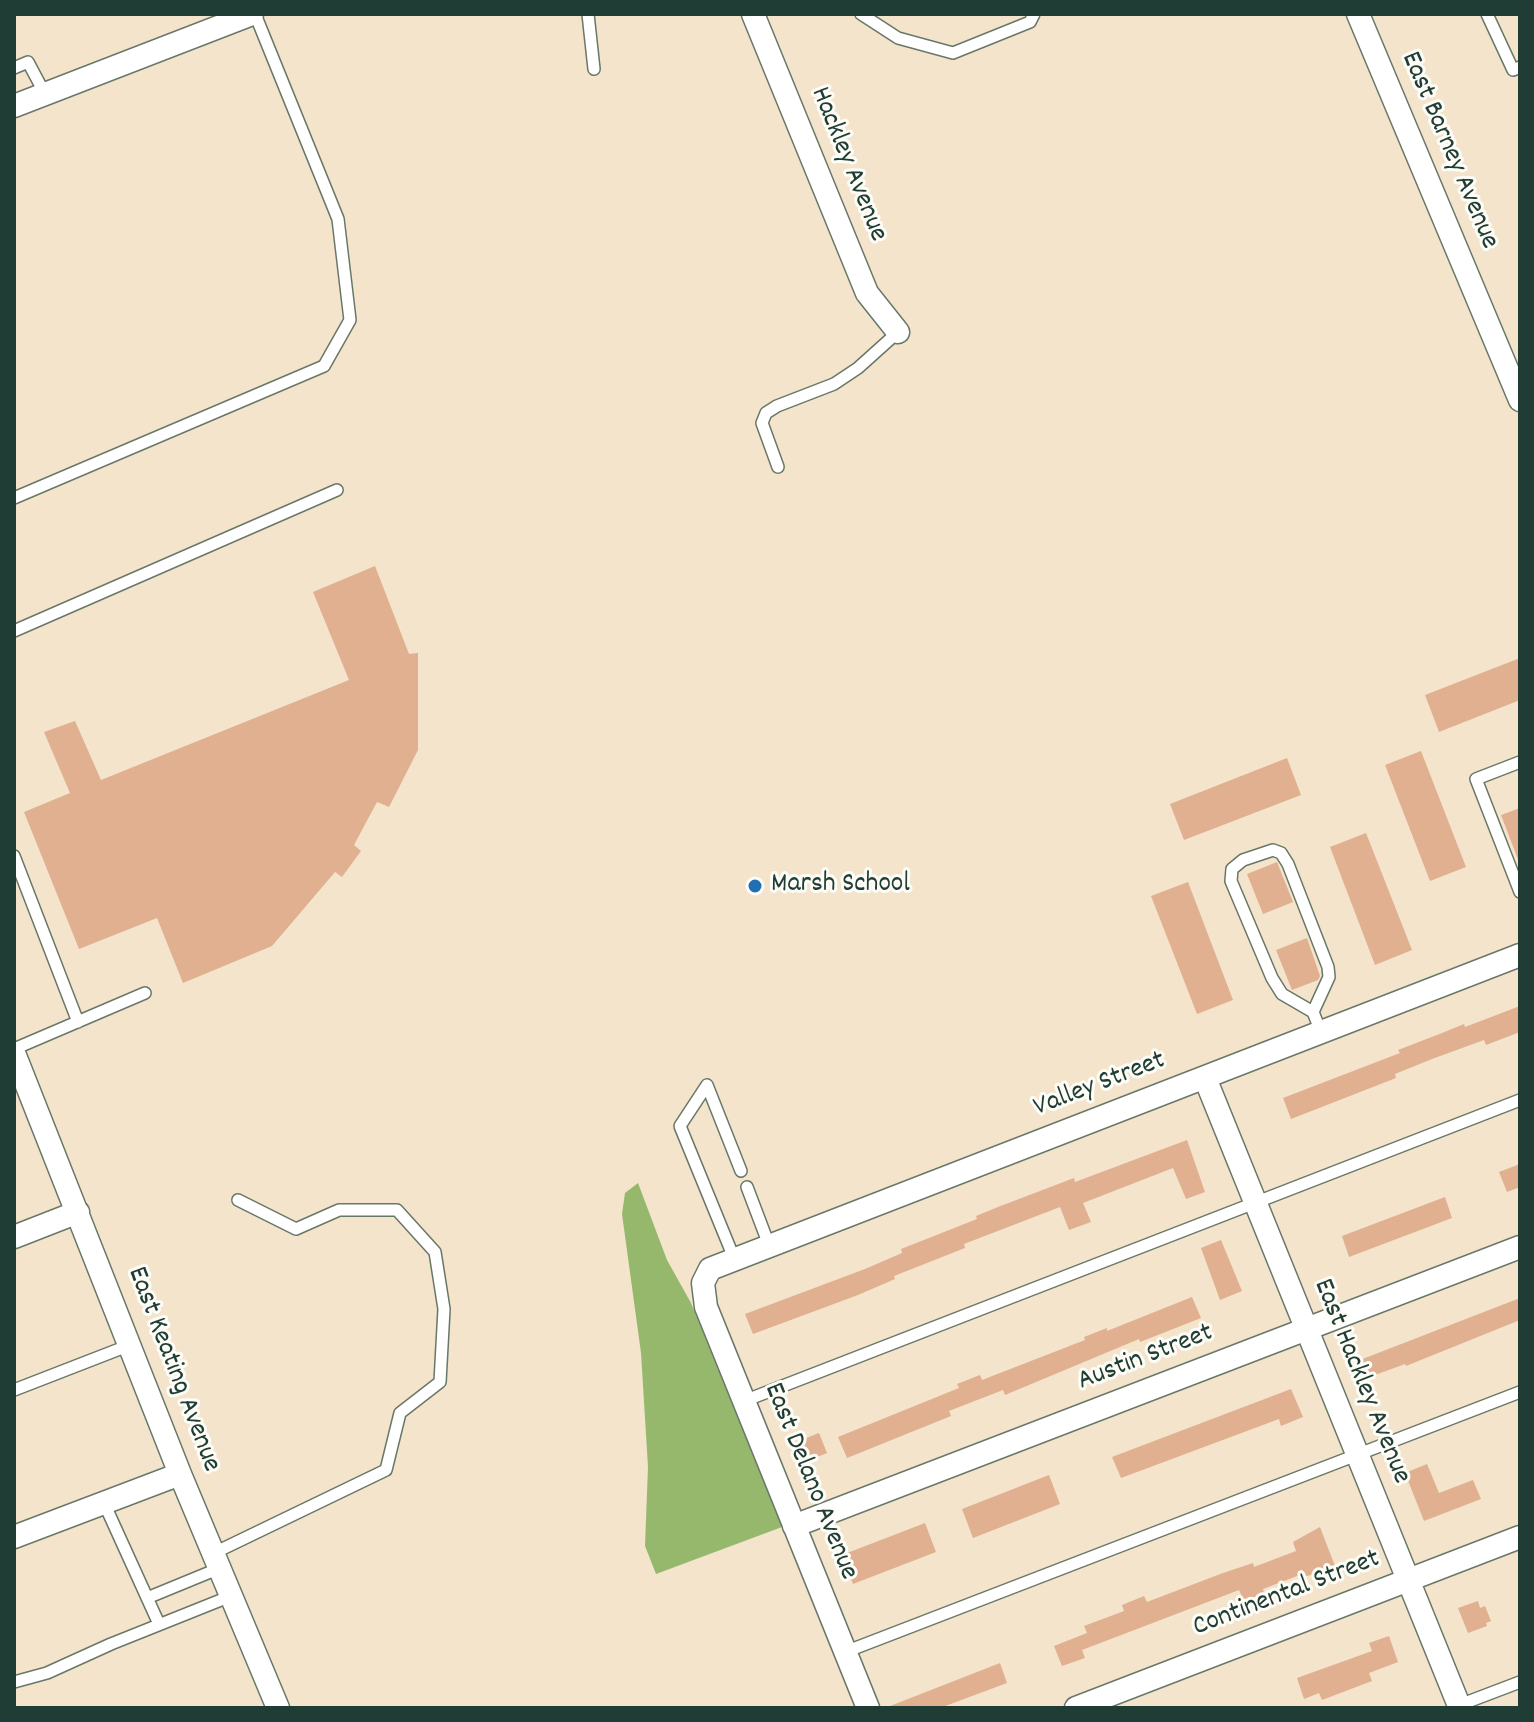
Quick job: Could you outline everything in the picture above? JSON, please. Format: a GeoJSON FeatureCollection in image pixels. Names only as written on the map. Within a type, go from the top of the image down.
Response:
{"type":"FeatureCollection","features":[{"type":"Feature","properties":{"kind":"street"},"geometry":{"type":"LineString","coordinates":[[14,106],[253,14]]}},
{"type":"Feature","properties":{"kind":"street","name":"Hackley Avenue"},"geometry":{"type":"LineString","coordinates":[[753,14],[867,293],[898,332]]}},
{"type":"Feature","properties":{"kind":"street","name":"East Barney Avenue"},"geometry":{"type":"LineString","coordinates":[[1358,14],[1520,400]]}},
{"type":"Feature","properties":{"kind":"street","name":"Valley Street"},"geometry":{"type":"LineString","coordinates":[[705,1276],[710,1269],[734,1258],[1205,1078],[1317,1022],[1520,955]]}},
{"type":"Feature","properties":{"kind":"street","name":"East Keating Avenue"},"geometry":{"type":"LineString","coordinates":[[14,1051],[180,1474],[278,1708]]}},
{"type":"Feature","properties":{"kind":"street","name":"East Hackley Avenue"},"geometry":{"type":"LineString","coordinates":[[1205,1078],[1457,1707]]}},
{"type":"Feature","properties":{"kind":"street"},"geometry":{"type":"LineString","coordinates":[[14,1237],[78,1212]]}},
{"type":"Feature","properties":{"kind":"street","name":"Austin Street"},"geometry":{"type":"LineString","coordinates":[[794,1526],[1520,1247]]}},
{"type":"Feature","properties":{"kind":"street","name":"East Delano Avenue"},"geometry":{"type":"LineString","coordinates":[[705,1276],[703,1299],[868,1708]]}},
{"type":"Feature","properties":{"kind":"street"},"geometry":{"type":"LineString","coordinates":[[14,1537],[180,1474]]}},
{"type":"Feature","properties":{"kind":"street","name":"Continental Street"},"geometry":{"type":"LineString","coordinates":[[1076,1708],[1520,1537]]}},
{"type":"Feature","properties":{"kind":"lane"},"geometry":{"type":"LineString","coordinates":[[14,498],[324,366],[350,320],[338,219],[253,14]]}},
{"type":"Feature","properties":{"kind":"lane"},"geometry":{"type":"LineString","coordinates":[[588,14],[594,69]]}},
{"type":"Feature","properties":{"kind":"lane"},"geometry":{"type":"LineString","coordinates":[[861,14],[898,38],[953,53],[1030,22],[1034,14]]}},
{"type":"Feature","properties":{"kind":"lane"},"geometry":{"type":"LineString","coordinates":[[1487,14],[1513,70],[1520,67]]}},
{"type":"Feature","properties":{"kind":"lane"},"geometry":{"type":"LineString","coordinates":[[14,68],[28,62],[45,94]]}},
{"type":"Feature","properties":{"kind":"lane"},"geometry":{"type":"LineString","coordinates":[[778,467],[762,423],[766,413],[834,384],[898,332]]}},
{"type":"Feature","properties":{"kind":"lane"},"geometry":{"type":"LineString","coordinates":[[14,631],[337,490]]}},
{"type":"Feature","properties":{"kind":"lane"},"geometry":{"type":"LineString","coordinates":[[1520,762],[1476,779],[1520,892]]}},
{"type":"Feature","properties":{"kind":"lane"},"geometry":{"type":"LineString","coordinates":[[1273,850],[1281,853],[1328,967],[1329,977],[1317,1022],[1282,994],[1272,978],[1231,881],[1232,869],[1243,860],[1273,850]]}},
{"type":"Feature","properties":{"kind":"lane"},"geometry":{"type":"LineString","coordinates":[[14,856],[78,1022]]}},
{"type":"Feature","properties":{"kind":"lane"},"geometry":{"type":"LineString","coordinates":[[14,1051],[145,993]]}},
{"type":"Feature","properties":{"kind":"lane"},"geometry":{"type":"LineString","coordinates":[[734,1258],[680,1126],[707,1085],[741,1171]]}},
{"type":"Feature","properties":{"kind":"lane"},"geometry":{"type":"LineString","coordinates":[[744,1401],[1520,1100]]}},
{"type":"Feature","properties":{"kind":"lane"},"geometry":{"type":"LineString","coordinates":[[747,1187],[769,1245]]}},
{"type":"Feature","properties":{"kind":"lane"},"geometry":{"type":"LineString","coordinates":[[147,1598],[386,1470],[400,1413],[440,1382],[444,1309],[435,1252],[397,1210],[339,1210],[296,1229],[238,1200]]}},
{"type":"Feature","properties":{"kind":"lane"},"geometry":{"type":"LineString","coordinates":[[14,1390],[130,1345]]}},
{"type":"Feature","properties":{"kind":"lane"},"geometry":{"type":"LineString","coordinates":[[845,1652],[1520,1392]]}},
{"type":"Feature","properties":{"kind":"lane"},"geometry":{"type":"LineString","coordinates":[[104,1503],[159,1624]]}},
{"type":"Feature","properties":{"kind":"lane"},"geometry":{"type":"LineString","coordinates":[[14,1682],[47,1673],[231,1596]]}},
{"type":"Feature","properties":{"kind":"lane"},"geometry":{"type":"LineString","coordinates":[[1457,1707],[1520,1682]]}},
{"type":"Feature","properties":{"kind":"green space"},"geometry":{"type":"Polygon","coordinates":[[[638,1183],[667,1260],[691,1303],[782,1527],[656,1574],[645,1546],[648,1467],[641,1353],[622,1214],[625,1193],[638,1183]]]}},
{"type":"Feature","properties":{"kind":"building"},"geometry":{"type":"Polygon","coordinates":[[[375,566],[409,654],[418,653],[418,750],[389,807],[377,802],[354,845],[361,851],[342,877],[335,872],[272,946],[183,983],[157,918],[79,949],[24,812],[70,793],[44,732],[75,721],[101,780],[349,680],[313,592],[375,566]]]}},
{"type":"Feature","properties":{"kind":"building"},"geometry":{"type":"Polygon","coordinates":[[[1520,658],[1520,700],[1439,732],[1425,695],[1520,658]]]}},
{"type":"Feature","properties":{"kind":"building"},"geometry":{"type":"Polygon","coordinates":[[[1421,751],[1466,867],[1430,881],[1385,765],[1421,751]]]}},
{"type":"Feature","properties":{"kind":"building"},"geometry":{"type":"Polygon","coordinates":[[[1287,758],[1301,795],[1184,840],[1170,804],[1287,758]]]}},
{"type":"Feature","properties":{"kind":"building"},"geometry":{"type":"Polygon","coordinates":[[[1520,808],[1520,862],[1519,862],[1501,815],[1520,808]]]}},
{"type":"Feature","properties":{"kind":"building"},"geometry":{"type":"Polygon","coordinates":[[[1366,833],[1412,950],[1375,965],[1330,847],[1366,833]]]}},
{"type":"Feature","properties":{"kind":"building"},"geometry":{"type":"Polygon","coordinates":[[[1277,862],[1293,902],[1263,914],[1247,874],[1277,862]]]}},
{"type":"Feature","properties":{"kind":"building"},"geometry":{"type":"Polygon","coordinates":[[[1188,882],[1233,1000],[1197,1014],[1151,896],[1188,882]]]}},
{"type":"Feature","properties":{"kind":"building"},"geometry":{"type":"Polygon","coordinates":[[[1307,938],[1320,976],[1318,980],[1292,990],[1276,950],[1307,938]]]}},
{"type":"Feature","properties":{"kind":"building"},"geometry":{"type":"Polygon","coordinates":[[[1520,1006],[1520,1032],[1486,1045],[1484,1040],[1432,1059],[1395,1074],[1396,1078],[1291,1119],[1283,1098],[1400,1053],[1398,1050],[1464,1024],[1465,1027],[1520,1006]]]}},
{"type":"Feature","properties":{"kind":"building"},"geometry":{"type":"Polygon","coordinates":[[[1187,1140],[1205,1192],[1186,1199],[1173,1168],[1083,1203],[1091,1222],[1069,1230],[1060,1207],[964,1244],[965,1248],[894,1276],[895,1279],[858,1295],[753,1334],[745,1314],[865,1269],[902,1253],[901,1249],[977,1219],[976,1216],[998,1207],[1187,1140]]]}},
{"type":"Feature","properties":{"kind":"building"},"geometry":{"type":"Polygon","coordinates":[[[1520,1164],[1520,1187],[1507,1192],[1499,1172],[1520,1164]]]}},
{"type":"Feature","properties":{"kind":"building"},"geometry":{"type":"Polygon","coordinates":[[[1445,1197],[1452,1218],[1349,1257],[1342,1236],[1445,1197]]]}},
{"type":"Feature","properties":{"kind":"building"},"geometry":{"type":"Polygon","coordinates":[[[1221,1240],[1242,1291],[1220,1300],[1201,1248],[1221,1240]]]}},
{"type":"Feature","properties":{"kind":"building"},"geometry":{"type":"Polygon","coordinates":[[[1192,1297],[1201,1318],[1140,1342],[1139,1339],[1005,1395],[1003,1390],[949,1411],[951,1416],[847,1458],[838,1437],[959,1388],[957,1384],[980,1375],[982,1380],[1085,1340],[1084,1337],[1192,1297]]]}},
{"type":"Feature","properties":{"kind":"building"},"geometry":{"type":"Polygon","coordinates":[[[1520,1298],[1520,1320],[1406,1366],[1367,1378],[1360,1360],[1520,1298]]]}},
{"type":"Feature","properties":{"kind":"building"},"geometry":{"type":"Polygon","coordinates":[[[1291,1389],[1303,1417],[1281,1426],[1279,1419],[1121,1478],[1112,1457],[1291,1389]]]}},
{"type":"Feature","properties":{"kind":"building"},"geometry":{"type":"Polygon","coordinates":[[[819,1433],[827,1453],[805,1462],[796,1442],[819,1433]]]}},
{"type":"Feature","properties":{"kind":"building"},"geometry":{"type":"Polygon","coordinates":[[[1427,1464],[1439,1493],[1473,1480],[1481,1499],[1424,1521],[1405,1473],[1427,1464]]]}},
{"type":"Feature","properties":{"kind":"building"},"geometry":{"type":"Polygon","coordinates":[[[1049,1475],[1060,1504],[973,1538],[962,1509],[1049,1475]]]}},
{"type":"Feature","properties":{"kind":"building"},"geometry":{"type":"Polygon","coordinates":[[[925,1523],[936,1552],[853,1584],[842,1555],[925,1523]]]}},
{"type":"Feature","properties":{"kind":"building"},"geometry":{"type":"Polygon","coordinates":[[[1320,1527],[1335,1566],[1316,1574],[1306,1576],[1305,1573],[1263,1589],[1264,1593],[1244,1601],[1239,1590],[1082,1650],[1085,1658],[1062,1666],[1054,1646],[1087,1633],[1084,1626],[1124,1611],[1122,1605],[1144,1596],[1147,1602],[1223,1573],[1253,1563],[1254,1567],[1296,1551],[1293,1542],[1320,1527]]]}},
{"type":"Feature","properties":{"kind":"building"},"geometry":{"type":"Polygon","coordinates":[[[1478,1601],[1480,1608],[1485,1606],[1491,1621],[1486,1623],[1487,1626],[1468,1633],[1458,1608],[1478,1601]]]}},
{"type":"Feature","properties":{"kind":"building"},"geometry":{"type":"Polygon","coordinates":[[[1389,1636],[1398,1662],[1369,1673],[1372,1681],[1322,1700],[1319,1693],[1304,1699],[1297,1678],[1372,1651],[1369,1643],[1389,1636]]]}},
{"type":"Feature","properties":{"kind":"building"},"geometry":{"type":"Polygon","coordinates":[[[1000,1663],[1007,1683],[940,1708],[885,1708],[1000,1663]]]}},
{"type":"Feature","properties":{"kind":"place","name":"Marsh School"},"geometry":{"type":"Point","coordinates":[755,886]}}]}
